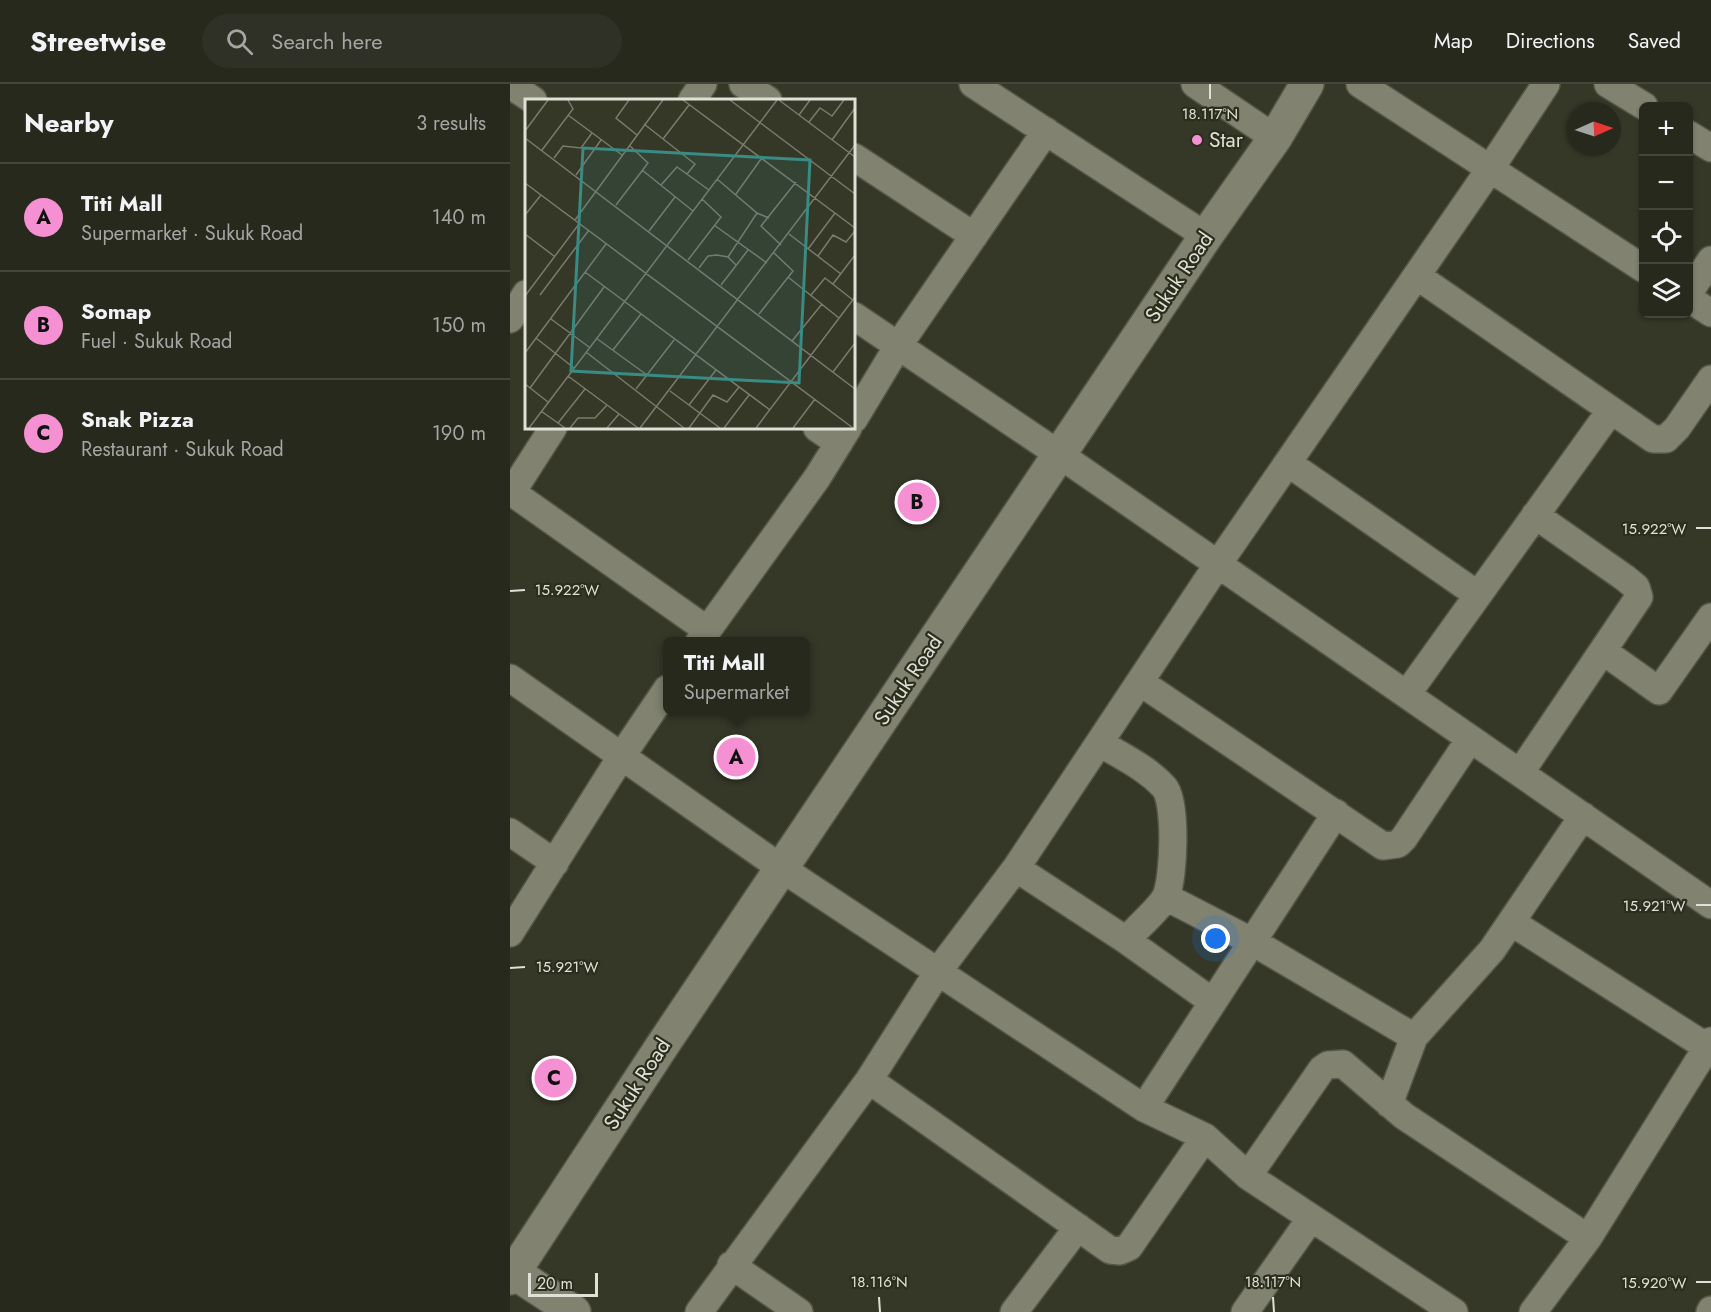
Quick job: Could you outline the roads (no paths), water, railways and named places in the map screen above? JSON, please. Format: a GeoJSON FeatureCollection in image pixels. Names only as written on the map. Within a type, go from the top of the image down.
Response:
{"type":"FeatureCollection","features":[{"type":"Feature","properties":{"kind":"street"},"geometry":{"type":"LineString","coordinates":[[694,99],[703,84]]}},
{"type":"Feature","properties":{"kind":"street"},"geometry":{"type":"LineString","coordinates":[[743,84],[766,99]]}},
{"type":"Feature","properties":{"kind":"street"},"geometry":{"type":"LineString","coordinates":[[973,84],[1206,236]]}},
{"type":"Feature","properties":{"kind":"street"},"geometry":{"type":"LineString","coordinates":[[1195,84],[1275,138]]}},
{"type":"Feature","properties":{"kind":"street"},"geometry":{"type":"LineString","coordinates":[[1360,84],[1639,266]]}},
{"type":"Feature","properties":{"kind":"street"},"geometry":{"type":"LineString","coordinates":[[699,1312],[731,1265],[869,1080],[939,970],[1017,868],[1218,564],[1417,276],[1546,84]]}},
{"type":"Feature","properties":{"kind":"street"},"geometry":{"type":"LineString","coordinates":[[1608,84],[1639,103]]}},
{"type":"Feature","properties":{"kind":"street","name":"Sukuk Road"},"geometry":{"type":"LineString","coordinates":[[511,1274],[1206,236],[1275,138],[1304,85]]}},
{"type":"Feature","properties":{"kind":"street"},"geometry":{"type":"LineString","coordinates":[[855,417],[898,346],[1046,131]]}},
{"type":"Feature","properties":{"kind":"street"},"geometry":{"type":"LineString","coordinates":[[1693,137],[1711,148]]}},
{"type":"Feature","properties":{"kind":"street"},"geometry":{"type":"LineString","coordinates":[[855,158],[974,236]]}},
{"type":"Feature","properties":{"kind":"street"},"geometry":{"type":"LineString","coordinates":[[1693,289],[1711,260]]}},
{"type":"Feature","properties":{"kind":"street"},"geometry":{"type":"LineString","coordinates":[[1417,276],[1653,439],[1666,439],[1677,428],[1711,379]]}},
{"type":"Feature","properties":{"kind":"street"},"geometry":{"type":"LineString","coordinates":[[1693,299],[1711,313]]}},
{"type":"Feature","properties":{"kind":"street"},"geometry":{"type":"LineString","coordinates":[[855,317],[1060,455],[1711,905]]}},
{"type":"Feature","properties":{"kind":"street"},"geometry":{"type":"LineString","coordinates":[[1407,694],[1611,410]]}},
{"type":"Feature","properties":{"kind":"street"},"geometry":{"type":"LineString","coordinates":[[552,429],[511,491],[703,636],[818,478],[844,435],[821,429]]}},
{"type":"Feature","properties":{"kind":"street"},"geometry":{"type":"LineString","coordinates":[[1288,463],[1478,595]]}},
{"type":"Feature","properties":{"kind":"street"},"geometry":{"type":"LineString","coordinates":[[1520,773],[1639,597],[1636,587],[1535,515]]}},
{"type":"Feature","properties":{"kind":"street"},"geometry":{"type":"LineString","coordinates":[[1603,651],[1659,691],[1711,617]]}},
{"type":"Feature","properties":{"kind":"street"},"geometry":{"type":"LineString","coordinates":[[510,678],[781,868],[939,970],[1144,1108],[1205,1137],[1248,1176],[1454,1312]]}},
{"type":"Feature","properties":{"kind":"street"},"geometry":{"type":"LineString","coordinates":[[1140,682],[1383,846],[1398,844],[1404,838],[1470,739]]}},
{"type":"Feature","properties":{"kind":"street"},"geometry":{"type":"LineString","coordinates":[[510,933],[663,695]]}},
{"type":"Feature","properties":{"kind":"street"},"geometry":{"type":"LineString","coordinates":[[1100,742],[1150,774],[1167,790],[1174,834],[1171,875],[1166,897],[1125,940]]}},
{"type":"Feature","properties":{"kind":"street"},"geometry":{"type":"LineString","coordinates":[[1144,1108],[1336,813]]}},
{"type":"Feature","properties":{"kind":"street"},"geometry":{"type":"LineString","coordinates":[[1389,1104],[1414,1037],[1492,950],[1583,816]]}},
{"type":"Feature","properties":{"kind":"street"},"geometry":{"type":"LineString","coordinates":[[510,832],[555,863]]}},
{"type":"Feature","properties":{"kind":"street"},"geometry":{"type":"LineString","coordinates":[[1017,868],[1213,1002]]}},
{"type":"Feature","properties":{"kind":"street"},"geometry":{"type":"LineString","coordinates":[[1166,897],[1253,942],[1414,1037]]}},
{"type":"Feature","properties":{"kind":"street"},"geometry":{"type":"LineString","coordinates":[[1511,922],[1709,1044],[1588,1238],[1533,1312]]}},
{"type":"Feature","properties":{"kind":"street"},"geometry":{"type":"LineString","coordinates":[[1248,1176],[1322,1069],[1328,1065],[1343,1064],[1404,1116],[1588,1238]]}},
{"type":"Feature","properties":{"kind":"street"},"geometry":{"type":"LineString","coordinates":[[869,1080],[1110,1250],[1120,1251],[1129,1247],[1205,1137]]}},
{"type":"Feature","properties":{"kind":"street"},"geometry":{"type":"LineString","coordinates":[[1245,1312],[1311,1218]]}},
{"type":"Feature","properties":{"kind":"street"},"geometry":{"type":"LineString","coordinates":[[1014,1312],[1078,1227]]}},
{"type":"Feature","properties":{"kind":"street"},"geometry":{"type":"LineString","coordinates":[[731,1265],[799,1312]]}},
{"type":"Feature","properties":{"kind":"street"},"geometry":{"type":"LineString","coordinates":[[511,1274],[574,1312]]}},
{"type":"Feature","properties":{"kind":"place","name":"Star"},"geometry":{"type":"Point","coordinates":[1197,140]}},
{"type":"Feature","properties":{"kind":"place","name":"Somap"},"geometry":{"type":"Point","coordinates":[917,502]}},
{"type":"Feature","properties":{"kind":"place","name":"Titi Mall"},"geometry":{"type":"Point","coordinates":[736,757]}},
{"type":"Feature","properties":{"kind":"place","name":"Snak Pizza"},"geometry":{"type":"Point","coordinates":[554,1078]}}]}
